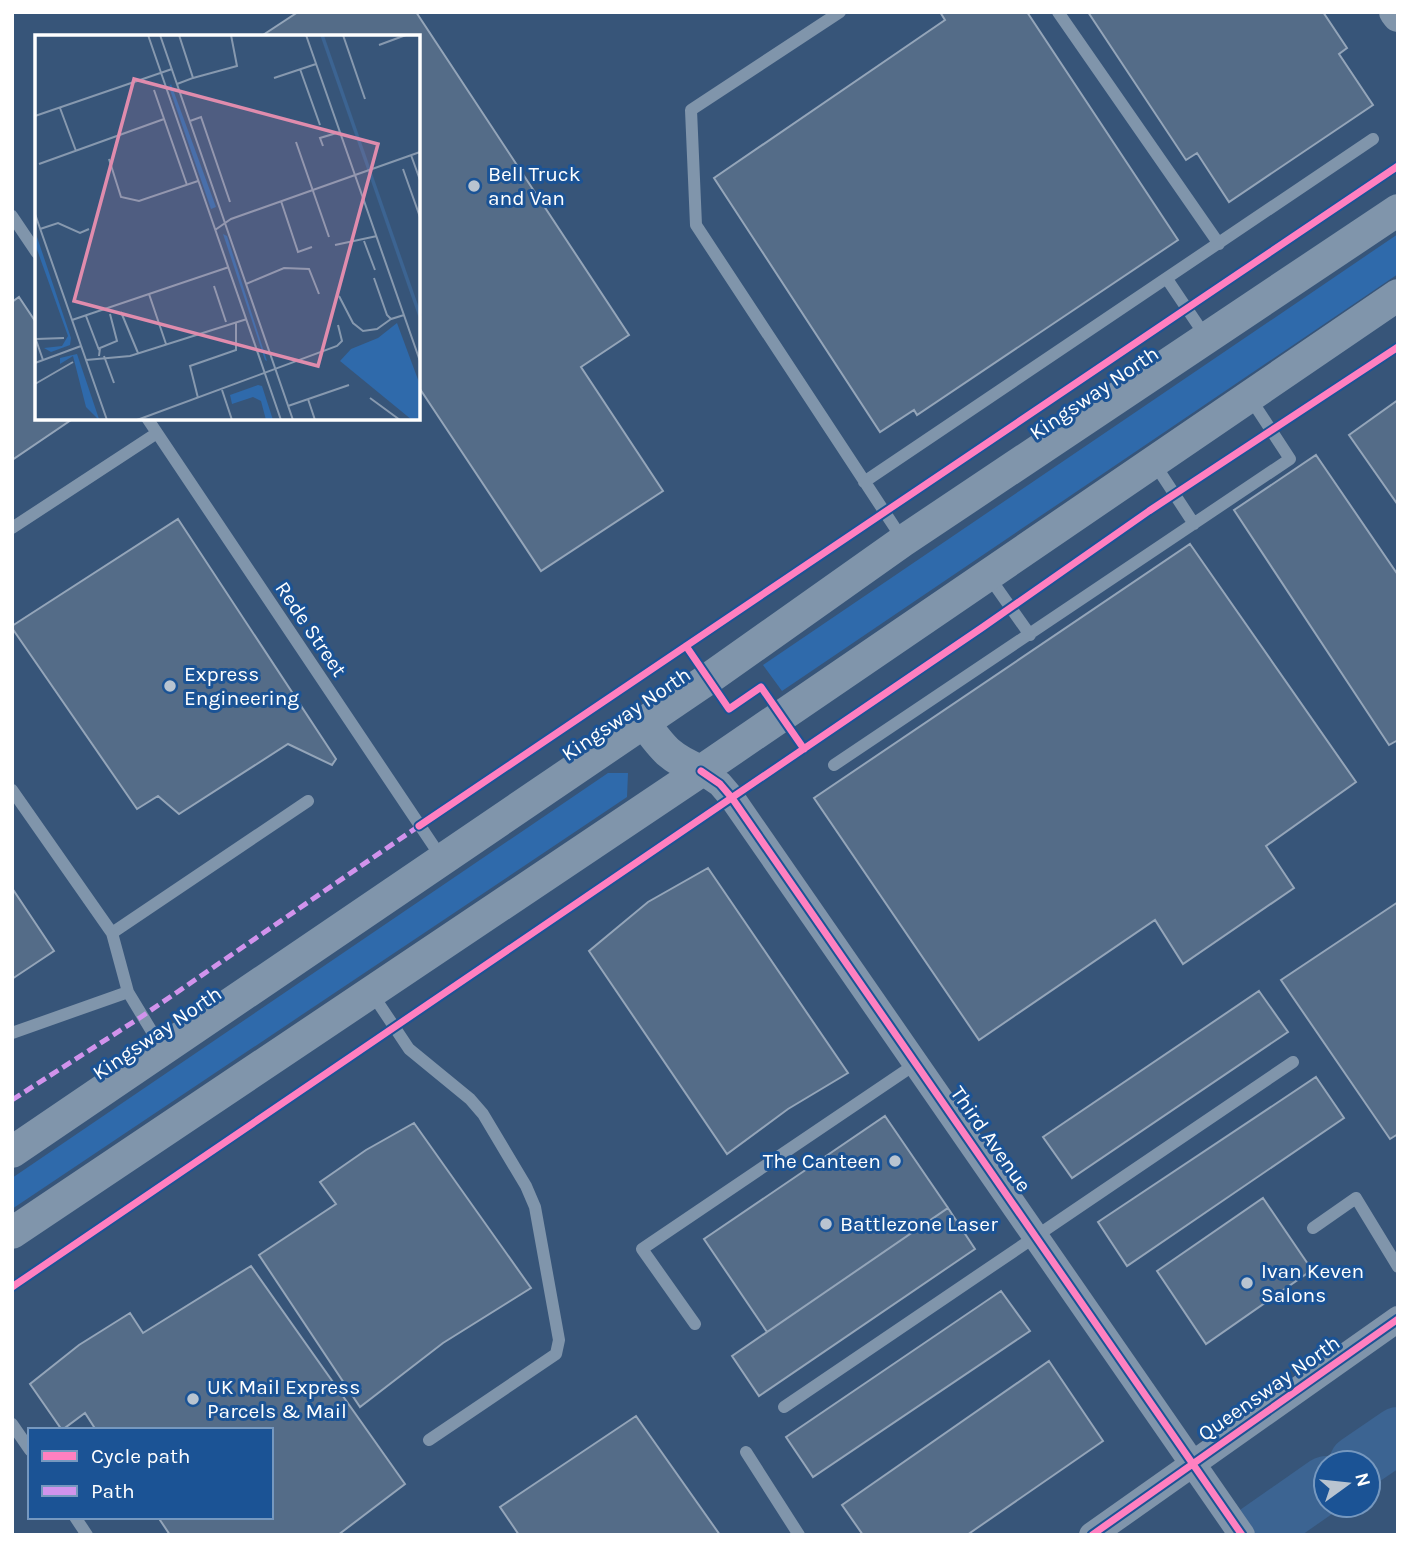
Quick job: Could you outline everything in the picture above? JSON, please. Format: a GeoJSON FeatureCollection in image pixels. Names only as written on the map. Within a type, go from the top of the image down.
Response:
{"type":"FeatureCollection","features":[{"type":"Feature","properties":{"kind":"street","name":"Kingsway North"},"geometry":{"type":"LineString","coordinates":[[12,1152],[708,680],[903,541],[1398,210]]}},
{"type":"Feature","properties":{"kind":"street"},"geometry":{"type":"LineString","coordinates":[[12,1233],[701,771],[1398,295]]}},
{"type":"Feature","properties":{"kind":"street"},"geometry":{"type":"LineString","coordinates":[[644,723],[665,751],[677,761],[701,771]]}},
{"type":"Feature","properties":{"kind":"street","name":"Third Avenue"},"geometry":{"type":"LineString","coordinates":[[701,771],[720,784],[732,798],[917,1062],[1241,1535]]}},
{"type":"Feature","properties":{"kind":"street","name":"Queensway North"},"geometry":{"type":"LineString","coordinates":[[1091,1535],[1398,1319]]}},
{"type":"Feature","properties":{"kind":"lane"},"geometry":{"type":"LineString","coordinates":[[840,12],[691,110],[696,225],[903,541]]}},
{"type":"Feature","properties":{"kind":"lane"},"geometry":{"type":"LineString","coordinates":[[1058,12],[1219,244]]}},
{"type":"Feature","properties":{"kind":"lane"},"geometry":{"type":"LineString","coordinates":[[864,482],[1373,139]]}},
{"type":"Feature","properties":{"kind":"lane"},"geometry":{"type":"LineString","coordinates":[[12,216],[35,250]]}},
{"type":"Feature","properties":{"kind":"lane"},"geometry":{"type":"LineString","coordinates":[[1167,279],[1207,338]]}},
{"type":"Feature","properties":{"kind":"lane"},"geometry":{"type":"LineString","coordinates":[[834,765],[1290,459],[1249,397]]}},
{"type":"Feature","properties":{"kind":"lane","name":"Rede Street"},"geometry":{"type":"LineString","coordinates":[[148,420],[443,860]]}},
{"type":"Feature","properties":{"kind":"lane"},"geometry":{"type":"LineString","coordinates":[[12,528],[157,433]]}},
{"type":"Feature","properties":{"kind":"lane"},"geometry":{"type":"LineString","coordinates":[[1153,461],[1194,524]]}},
{"type":"Feature","properties":{"kind":"lane"},"geometry":{"type":"LineString","coordinates":[[987,574],[1030,635]]}},
{"type":"Feature","properties":{"kind":"lane"},"geometry":{"type":"LineString","coordinates":[[12,790],[112,933],[128,992],[163,1050]]}},
{"type":"Feature","properties":{"kind":"lane"},"geometry":{"type":"LineString","coordinates":[[112,933],[308,801]]}},
{"type":"Feature","properties":{"kind":"lane"},"geometry":{"type":"LineString","coordinates":[[12,1033],[128,992]]}},
{"type":"Feature","properties":{"kind":"lane"},"geometry":{"type":"LineString","coordinates":[[370,992],[409,1049],[470,1099],[483,1114],[526,1186],[535,1207],[559,1340],[556,1354],[429,1440]]}},
{"type":"Feature","properties":{"kind":"lane"},"geometry":{"type":"LineString","coordinates":[[695,1324],[642,1249],[917,1062]]}},
{"type":"Feature","properties":{"kind":"lane"},"geometry":{"type":"LineString","coordinates":[[784,1408],[1293,1062]]}},
{"type":"Feature","properties":{"kind":"lane"},"geometry":{"type":"LineString","coordinates":[[1312,1228],[1356,1198],[1398,1267]]}},
{"type":"Feature","properties":{"kind":"lane"},"geometry":{"type":"LineString","coordinates":[[12,1424],[28,1447]]}},
{"type":"Feature","properties":{"kind":"lane"},"geometry":{"type":"LineString","coordinates":[[746,1452],[799,1535]]}},
{"type":"Feature","properties":{"kind":"lane"},"geometry":{"type":"LineString","coordinates":[[76,1519],[87,1535]]}},
{"type":"Feature","properties":{"kind":"shaded area"},"geometry":{"type":"Polygon","coordinates":[[[1398,234],[1398,274],[782,691],[763,665],[1398,234]]]}},
{"type":"Feature","properties":{"kind":"shaded area"},"geometry":{"type":"Polygon","coordinates":[[[608,773],[628,773],[627,797],[12,1209],[12,1178],[608,773]]]}},
{"type":"Feature","properties":{"kind":"building","name":"Bell Truck and Van"},"geometry":{"type":"Polygon","coordinates":[[[298,12],[416,12],[629,335],[581,367],[663,491],[541,571],[420,389],[420,35],[263,35],[298,12]]]}},
{"type":"Feature","properties":{"kind":"building"},"geometry":{"type":"Polygon","coordinates":[[[940,12],[1027,12],[1178,240],[917,415],[914,410],[880,432],[714,178],[945,20],[940,12]]]}},
{"type":"Feature","properties":{"kind":"building"},"geometry":{"type":"Polygon","coordinates":[[[1088,12],[1323,12],[1347,48],[1339,54],[1373,105],[1229,202],[1197,153],[1186,160],[1088,12]]]}},
{"type":"Feature","properties":{"kind":"building"},"geometry":{"type":"Polygon","coordinates":[[[19,297],[35,321],[35,420],[71,420],[12,460],[12,302],[19,297]]]}},
{"type":"Feature","properties":{"kind":"building"},"geometry":{"type":"Polygon","coordinates":[[[1398,400],[1398,505],[1349,435],[1398,400]]]}},
{"type":"Feature","properties":{"kind":"building"},"geometry":{"type":"Polygon","coordinates":[[[1316,455],[1398,575],[1398,740],[1389,745],[1234,510],[1316,455]]]}},
{"type":"Feature","properties":{"kind":"building","name":"Express Engineering"},"geometry":{"type":"Polygon","coordinates":[[[178,519],[336,759],[332,765],[288,744],[179,814],[158,796],[137,809],[12,628],[178,519]]]}},
{"type":"Feature","properties":{"kind":"building"},"geometry":{"type":"Polygon","coordinates":[[[1190,544],[1356,782],[1266,846],[1294,888],[1183,964],[1155,920],[979,1040],[814,798],[1190,544]]]}},
{"type":"Feature","properties":{"kind":"building"},"geometry":{"type":"Polygon","coordinates":[[[708,868],[848,1073],[788,1109],[727,1154],[589,951],[648,902],[708,868]]]}},
{"type":"Feature","properties":{"kind":"building"},"geometry":{"type":"Polygon","coordinates":[[[12,888],[54,951],[12,979],[12,888]]]}},
{"type":"Feature","properties":{"kind":"building"},"geometry":{"type":"Polygon","coordinates":[[[1398,902],[1398,1134],[1390,1139],[1281,980],[1398,902]]]}},
{"type":"Feature","properties":{"kind":"building"},"geometry":{"type":"Polygon","coordinates":[[[1259,991],[1288,1032],[1072,1178],[1043,1137],[1259,991]]]}},
{"type":"Feature","properties":{"kind":"building"},"geometry":{"type":"Polygon","coordinates":[[[1316,1077],[1344,1118],[1127,1266],[1098,1222],[1316,1077]]]}},
{"type":"Feature","properties":{"kind":"building","name":"Battlezone Laser"},"geometry":{"type":"Polygon","coordinates":[[[885,1116],[948,1208],[767,1332],[704,1239],[885,1116]]]}},
{"type":"Feature","properties":{"kind":"building"},"geometry":{"type":"Polygon","coordinates":[[[414,1123],[531,1288],[443,1343],[360,1407],[259,1255],[336,1204],[320,1182],[366,1150],[414,1123]]]}},
{"type":"Feature","properties":{"kind":"building"},"geometry":{"type":"Polygon","coordinates":[[[1263,1198],[1312,1270],[1206,1344],[1157,1271],[1263,1198]]]}},
{"type":"Feature","properties":{"kind":"building","name":"Battlezone Laser"},"geometry":{"type":"Polygon","coordinates":[[[948,1208],[975,1249],[759,1396],[732,1356],[948,1208]]]}},
{"type":"Feature","properties":{"kind":"building","name":"UK Mail Express Parcels & Mail"},"geometry":{"type":"Polygon","coordinates":[[[251,1266],[405,1484],[338,1535],[170,1535],[159,1519],[273,1519],[273,1428],[95,1428],[85,1413],[65,1428],[61,1428],[30,1384],[79,1345],[130,1313],[143,1333],[251,1266]]]}},
{"type":"Feature","properties":{"kind":"building"},"geometry":{"type":"Polygon","coordinates":[[[1001,1291],[1030,1331],[813,1477],[786,1437],[1001,1291]]]}},
{"type":"Feature","properties":{"kind":"building"},"geometry":{"type":"Polygon","coordinates":[[[1049,1361],[1103,1441],[967,1535],[863,1535],[842,1505],[1049,1361]]]}},
{"type":"Feature","properties":{"kind":"building"},"geometry":{"type":"Polygon","coordinates":[[[636,1416],[720,1535],[519,1535],[500,1507],[636,1416]]]}},
{"type":"Feature","properties":{"kind":"waterway"},"geometry":{"type":"LineString","coordinates":[[1378,1449],[1398,1435]]}},
{"type":"Feature","properties":{"kind":"waterway"},"geometry":{"type":"LineString","coordinates":[[1253,1535],[1312,1494]]}},
{"type":"Feature","properties":{"kind":"marked path"},"geometry":{"type":"LineString","coordinates":[[12,1100],[141,1017],[419,826]]}},
{"type":"Feature","properties":{"kind":"cycle path"},"geometry":{"type":"LineString","coordinates":[[419,826],[1398,166]]}},
{"type":"Feature","properties":{"kind":"cycle path"},"geometry":{"type":"LineString","coordinates":[[12,1287],[983,627],[1149,511],[1398,347]]}},
{"type":"Feature","properties":{"kind":"cycle path"},"geometry":{"type":"LineString","coordinates":[[686,646],[729,709],[761,687],[804,749]]}},
{"type":"Feature","properties":{"kind":"cycle path"},"geometry":{"type":"LineString","coordinates":[[701,771],[720,784],[732,798],[1242,1535]]}},
{"type":"Feature","properties":{"kind":"cycle path"},"geometry":{"type":"LineString","coordinates":[[1092,1535],[1398,1319]]}},
{"type":"Feature","properties":{"kind":"place","name":"Bell Truck and Van"},"geometry":{"type":"Point","coordinates":[474,186]}},
{"type":"Feature","properties":{"kind":"place","name":"Express Engineering"},"geometry":{"type":"Point","coordinates":[170,686]}},
{"type":"Feature","properties":{"kind":"place","name":"The Canteen"},"geometry":{"type":"Point","coordinates":[895,1161]}},
{"type":"Feature","properties":{"kind":"place","name":"Battlezone Laser"},"geometry":{"type":"Point","coordinates":[826,1224]}},
{"type":"Feature","properties":{"kind":"place","name":"Ivan Keven Salons"},"geometry":{"type":"Point","coordinates":[1247,1283]}},
{"type":"Feature","properties":{"kind":"place","name":"UK Mail Express Parcels & Mail"},"geometry":{"type":"Point","coordinates":[193,1399]}}]}
